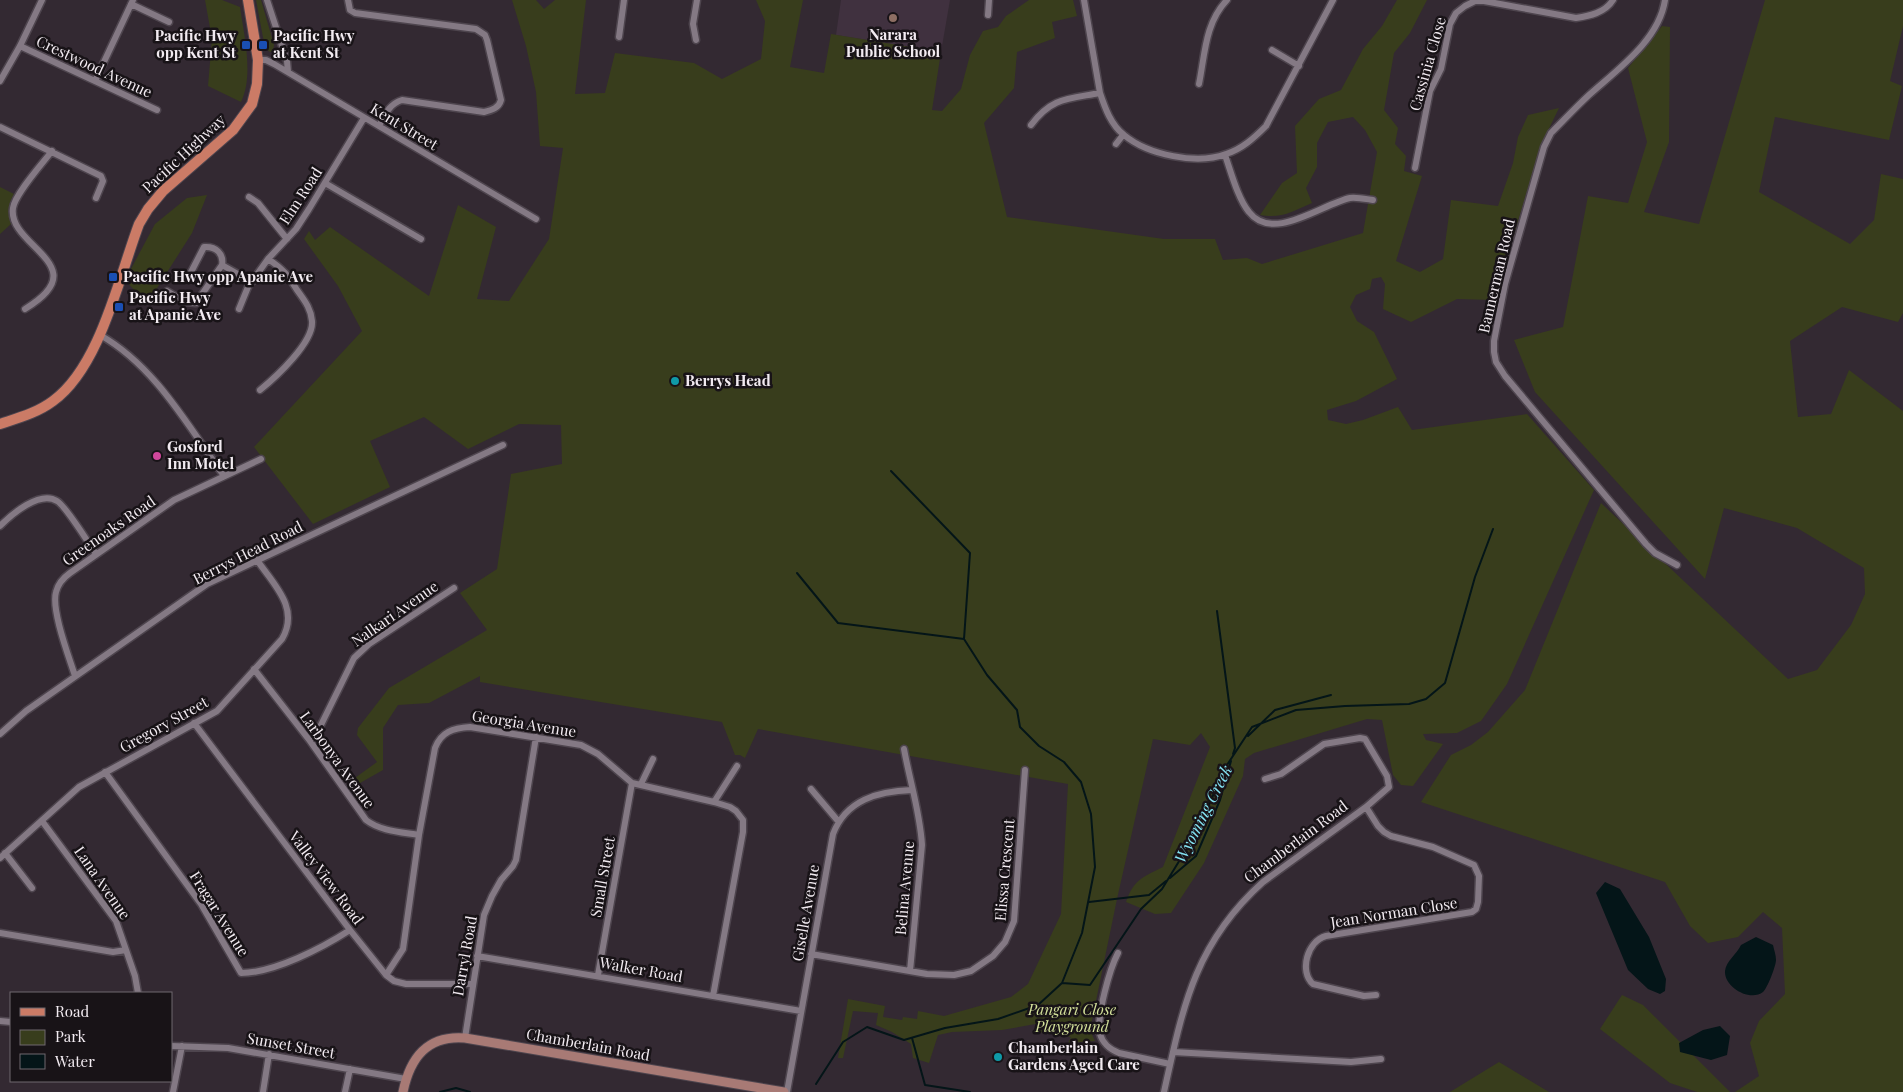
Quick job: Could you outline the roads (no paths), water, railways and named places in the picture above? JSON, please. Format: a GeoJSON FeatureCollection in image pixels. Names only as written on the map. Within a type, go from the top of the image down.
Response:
{"type":"FeatureCollection","features":[{"type":"Feature","properties":{"kind":"main road","name":"Pacific Highway"},"geometry":{"type":"LineString","coordinates":[[0,424],[43,408],[60,395],[88,357],[100,334],[139,224],[148,209],[163,191],[233,130],[243,119],[252,104],[257,84],[258,60],[248,0]]}},
{"type":"Feature","properties":{"kind":"street"},"geometry":{"type":"LineString","coordinates":[[0,81],[20,46],[42,0]]}},
{"type":"Feature","properties":{"kind":"street"},"geometry":{"type":"LineString","coordinates":[[267,0],[287,61],[288,72]]}},
{"type":"Feature","properties":{"kind":"street"},"geometry":{"type":"LineString","coordinates":[[348,0],[350,10],[355,13],[476,29],[485,36],[489,45],[501,100],[498,106],[484,112],[402,100],[395,102],[390,107],[379,126]]}},
{"type":"Feature","properties":{"kind":"street"},"geometry":{"type":"LineString","coordinates":[[619,37],[624,0]]}},
{"type":"Feature","properties":{"kind":"street"},"geometry":{"type":"LineString","coordinates":[[696,40],[692,24],[697,0]]}},
{"type":"Feature","properties":{"kind":"street"},"geometry":{"type":"LineString","coordinates":[[988,15],[990,0]]}},
{"type":"Feature","properties":{"kind":"street"},"geometry":{"type":"LineString","coordinates":[[1084,0],[1100,93],[1110,117],[1124,135],[1146,148],[1193,158],[1225,155],[1240,148],[1266,126],[1334,0]]}},
{"type":"Feature","properties":{"kind":"street"},"geometry":{"type":"LineString","coordinates":[[1200,84],[1210,27],[1216,14],[1227,0]]}},
{"type":"Feature","properties":{"kind":"street","name":"Cassinia Close"},"geometry":{"type":"LineString","coordinates":[[1415,168],[1430,91],[1441,69],[1450,24],[1456,13],[1475,1],[1484,1],[1576,18],[1602,11],[1613,0]]}},
{"type":"Feature","properties":{"kind":"street","name":"Bannerman Road"},"geometry":{"type":"LineString","coordinates":[[1665,0],[1664,7],[1653,32],[1625,62],[1551,133],[1544,146],[1505,284],[1494,341],[1494,352],[1496,362],[1505,376],[1643,540],[1656,553],[1678,566]]}},
{"type":"Feature","properties":{"kind":"street"},"geometry":{"type":"LineString","coordinates":[[95,82],[132,2],[168,22]]}},
{"type":"Feature","properties":{"kind":"street","name":"Crestwood Avenue"},"geometry":{"type":"LineString","coordinates":[[20,46],[157,110]]}},
{"type":"Feature","properties":{"kind":"street"},"geometry":{"type":"LineString","coordinates":[[1272,50],[1299,66]]}},
{"type":"Feature","properties":{"kind":"street","name":"Kent Street"},"geometry":{"type":"LineString","coordinates":[[258,60],[266,60],[288,72],[536,219]]}},
{"type":"Feature","properties":{"kind":"street"},"geometry":{"type":"LineString","coordinates":[[1031,125],[1046,107],[1055,102],[1100,93]]}},
{"type":"Feature","properties":{"kind":"street","name":"Elm Road"},"geometry":{"type":"LineString","coordinates":[[239,309],[252,282],[268,259],[301,222],[364,118]]}},
{"type":"Feature","properties":{"kind":"street"},"geometry":{"type":"LineString","coordinates":[[0,127],[102,176],[103,181],[96,198]]}},
{"type":"Feature","properties":{"kind":"street"},"geometry":{"type":"LineString","coordinates":[[1116,144],[1124,135]]}},
{"type":"Feature","properties":{"kind":"street"},"geometry":{"type":"LineString","coordinates":[[25,309],[46,295],[53,283],[53,277],[52,270],[45,258],[14,221],[13,206],[17,197],[52,151]]}},
{"type":"Feature","properties":{"kind":"street"},"geometry":{"type":"LineString","coordinates":[[1225,155],[1249,213],[1264,222],[1285,224],[1351,198],[1373,200]]}},
{"type":"Feature","properties":{"kind":"street"},"geometry":{"type":"LineString","coordinates":[[325,183],[421,239]]}},
{"type":"Feature","properties":{"kind":"street"},"geometry":{"type":"LineString","coordinates":[[249,197],[258,203],[287,239]]}},
{"type":"Feature","properties":{"kind":"street"},"geometry":{"type":"LineString","coordinates":[[167,291],[184,302],[196,303],[222,265],[223,256],[220,252],[207,247],[204,248],[190,276]]}},
{"type":"Feature","properties":{"kind":"street"},"geometry":{"type":"LineString","coordinates":[[260,390],[276,377],[309,336],[312,322],[310,307],[284,270],[268,259]]}},
{"type":"Feature","properties":{"kind":"street"},"geometry":{"type":"LineString","coordinates":[[222,265],[252,282]]}},
{"type":"Feature","properties":{"kind":"street"},"geometry":{"type":"LineString","coordinates":[[100,334],[113,342],[142,366],[179,413],[224,476]]}},
{"type":"Feature","properties":{"kind":"street","name":"Berrys Head Road"},"geometry":{"type":"LineString","coordinates":[[0,734],[26,711],[207,584],[503,445]]}},
{"type":"Feature","properties":{"kind":"street","name":"Greenoaks Road"},"geometry":{"type":"LineString","coordinates":[[75,676],[57,614],[55,593],[65,576],[174,500],[261,459]]}},
{"type":"Feature","properties":{"kind":"street"},"geometry":{"type":"LineString","coordinates":[[0,526],[21,508],[44,497],[51,498],[62,505],[96,554]]}},
{"type":"Feature","properties":{"kind":"street","name":"Gregory Street"},"geometry":{"type":"LineString","coordinates":[[3,856],[74,791],[217,711],[282,639],[286,633],[289,617],[286,603],[257,560]]}},
{"type":"Feature","properties":{"kind":"street","name":"Nalkari Avenue"},"geometry":{"type":"LineString","coordinates":[[310,741],[318,731],[354,658],[369,644],[454,588]]}},
{"type":"Feature","properties":{"kind":"street","name":"Larbonya Avenue"},"geometry":{"type":"LineString","coordinates":[[254,669],[310,741],[366,820],[378,827],[420,835]]}},
{"type":"Feature","properties":{"kind":"street","name":"Valley View Road"},"geometry":{"type":"LineString","coordinates":[[194,724],[386,975],[394,981],[406,984],[473,984]]}},
{"type":"Feature","properties":{"kind":"street","name":"Georgia Avenue"},"geometry":{"type":"LineString","coordinates":[[386,975],[403,949],[435,748],[444,734],[455,729],[470,727],[573,743],[598,754],[632,783]]}},
{"type":"Feature","properties":{"kind":"street","name":"Darryl Road"},"geometry":{"type":"LineString","coordinates":[[465,1038],[484,915],[501,880],[510,871],[516,860],[536,737]]}},
{"type":"Feature","properties":{"kind":"street","name":"Chamberlain Road"},"geometry":{"type":"LineString","coordinates":[[1164,1092],[1173,1052],[1198,968],[1225,922],[1263,882],[1366,807],[1389,787],[1388,776],[1365,739],[1360,738],[1324,744],[1281,774],[1265,779]]}},
{"type":"Feature","properties":{"kind":"street","name":"Belina Avenue"},"geometry":{"type":"LineString","coordinates":[[904,749],[921,825],[922,845],[910,971]]}},
{"type":"Feature","properties":{"kind":"street"},"geometry":{"type":"LineString","coordinates":[[641,784],[653,759]]}},
{"type":"Feature","properties":{"kind":"street"},"geometry":{"type":"LineString","coordinates":[[714,802],[737,766]]}},
{"type":"Feature","properties":{"kind":"street","name":"Elissa Crescent"},"geometry":{"type":"LineString","coordinates":[[811,954],[945,976],[971,971],[993,956],[1011,932],[1016,911],[1025,770]]}},
{"type":"Feature","properties":{"kind":"street","name":"Fragar Avenue"},"geometry":{"type":"LineString","coordinates":[[105,772],[201,904],[241,973],[255,973],[322,948],[350,930]]}},
{"type":"Feature","properties":{"kind":"street"},"geometry":{"type":"LineString","coordinates":[[632,783],[714,802],[736,811],[744,825],[713,996]]}},
{"type":"Feature","properties":{"kind":"street","name":"Small Street"},"geometry":{"type":"LineString","coordinates":[[598,975],[632,783]]}},
{"type":"Feature","properties":{"kind":"street"},"geometry":{"type":"LineString","coordinates":[[810,789],[838,821],[862,800],[880,792],[912,790]]}},
{"type":"Feature","properties":{"kind":"street","name":"Jean Norman Close"},"geometry":{"type":"LineString","coordinates":[[1366,807],[1384,832],[1406,841],[1433,847],[1470,863],[1476,868],[1479,876],[1478,906],[1472,912],[1326,936],[1313,943],[1309,951],[1306,972],[1312,984],[1364,996],[1376,995]]}},
{"type":"Feature","properties":{"kind":"street","name":"Lana Avenue"},"geometry":{"type":"LineString","coordinates":[[42,821],[116,921],[138,992]]}},
{"type":"Feature","properties":{"kind":"street","name":"Giselle Avenue"},"geometry":{"type":"LineString","coordinates":[[785,1092],[833,834],[838,821]]}},
{"type":"Feature","properties":{"kind":"street"},"geometry":{"type":"LineString","coordinates":[[3,856],[32,888]]}},
{"type":"Feature","properties":{"kind":"street"},"geometry":{"type":"LineString","coordinates":[[0,934],[113,952],[126,950]]}},
{"type":"Feature","properties":{"kind":"street"},"geometry":{"type":"LineString","coordinates":[[1118,953],[1113,962],[1103,1002],[1100,1024],[1101,1036],[1112,1050],[1170,1064]]}},
{"type":"Feature","properties":{"kind":"street","name":"Walker Road"},"geometry":{"type":"LineString","coordinates":[[477,956],[598,975],[800,1011]]}},
{"type":"Feature","properties":{"kind":"street","name":"Chamberlain Road"},"geometry":{"type":"LineString","coordinates":[[403,1092],[415,1058],[426,1048],[445,1039],[465,1038],[785,1092]]}},
{"type":"Feature","properties":{"kind":"street","name":"Sunset Street"},"geometry":{"type":"LineString","coordinates":[[172,1046],[228,1048],[406,1079]]}},
{"type":"Feature","properties":{"kind":"street"},"geometry":{"type":"LineString","coordinates":[[173,1092],[182,1046]]}},
{"type":"Feature","properties":{"kind":"street"},"geometry":{"type":"LineString","coordinates":[[1173,1052],[1351,1062],[1381,1059]]}},
{"type":"Feature","properties":{"kind":"street"},"geometry":{"type":"LineString","coordinates":[[263,1092],[269,1054]]}},
{"type":"Feature","properties":{"kind":"street"},"geometry":{"type":"LineString","coordinates":[[345,1092],[350,1069]]}},
{"type":"Feature","properties":{"kind":"water"},"geometry":{"type":"Polygon","coordinates":[[[1605,882],[1620,889],[1649,937],[1666,979],[1665,991],[1660,994],[1648,989],[1628,970],[1596,893],[1605,882]]]}},
{"type":"Feature","properties":{"kind":"water"},"geometry":{"type":"Polygon","coordinates":[[[1756,937],[1773,945],[1776,960],[1765,990],[1758,995],[1751,995],[1745,994],[1733,987],[1726,977],[1725,971],[1727,964],[1741,945],[1756,937]]]}},
{"type":"Feature","properties":{"kind":"water"},"geometry":{"type":"Polygon","coordinates":[[[1720,1026],[1730,1036],[1727,1055],[1711,1060],[1680,1052],[1679,1043],[1703,1030],[1720,1026]]]}},
{"type":"Feature","properties":{"kind":"waterway"},"geometry":{"type":"LineString","coordinates":[[891,471],[970,553],[964,639]]}},
{"type":"Feature","properties":{"kind":"waterway","name":"Wyoming Creek"},"geometry":{"type":"LineString","coordinates":[[816,1084],[843,1042],[867,1027],[904,1040],[945,1028],[998,1019],[1038,1005],[1062,983],[1090,985],[1141,909],[1162,889],[1197,832],[1225,768],[1252,727],[1296,710],[1409,704],[1426,699],[1445,683],[1475,577],[1493,529]]}},
{"type":"Feature","properties":{"kind":"waterway"},"geometry":{"type":"LineString","coordinates":[[797,573],[838,623],[964,639]]}},
{"type":"Feature","properties":{"kind":"waterway"},"geometry":{"type":"LineString","coordinates":[[1217,611],[1235,748],[1233,754]]}},
{"type":"Feature","properties":{"kind":"waterway"},"geometry":{"type":"LineString","coordinates":[[964,639],[987,675],[1017,710],[1020,727],[1039,746],[1064,762],[1081,782],[1091,814],[1095,867],[1082,933],[1062,983]]}},
{"type":"Feature","properties":{"kind":"waterway"},"geometry":{"type":"LineString","coordinates":[[1248,736],[1275,710],[1331,695]]}},
{"type":"Feature","properties":{"kind":"waterway"},"geometry":{"type":"LineString","coordinates":[[1170,878],[1196,856],[1220,800],[1231,761]]}},
{"type":"Feature","properties":{"kind":"waterway"},"geometry":{"type":"LineString","coordinates":[[1089,902],[1149,895],[1166,881]]}},
{"type":"Feature","properties":{"kind":"waterway"},"geometry":{"type":"LineString","coordinates":[[912,1038],[925,1085],[970,1092]]}},
{"type":"Feature","properties":{"kind":"waterway","name":"Wyoming Creek"},"geometry":{"type":"LineString","coordinates":[[440,1092],[456,1088],[470,1092]]}},
{"type":"Feature","properties":{"kind":"place","name":"Narara Public School"},"geometry":{"type":"Point","coordinates":[893,18]}},
{"type":"Feature","properties":{"kind":"place","name":"Pacific Hwy opp Kent St"},"geometry":{"type":"Point","coordinates":[246,45]}},
{"type":"Feature","properties":{"kind":"place","name":"Pacific Hwy at Kent St"},"geometry":{"type":"Point","coordinates":[263,45]}},
{"type":"Feature","properties":{"kind":"place","name":"Pacific Hwy opp Apanie Ave"},"geometry":{"type":"Point","coordinates":[113,277]}},
{"type":"Feature","properties":{"kind":"place","name":"Pacific Hwy at Apanie Ave"},"geometry":{"type":"Point","coordinates":[119,307]}},
{"type":"Feature","properties":{"kind":"place","name":"Berrys Head"},"geometry":{"type":"Point","coordinates":[675,381]}},
{"type":"Feature","properties":{"kind":"place","name":"Gosford Inn Motel"},"geometry":{"type":"Point","coordinates":[157,456]}},
{"type":"Feature","properties":{"kind":"place","name":"Chamberlain Gardens Aged Care"},"geometry":{"type":"Point","coordinates":[998,1057]}},
{"type":"Feature","properties":{"kind":"park label","name":"Pangari Close Playground"},"geometry":{"type":"Point","coordinates":[1072,1018]}}]}
